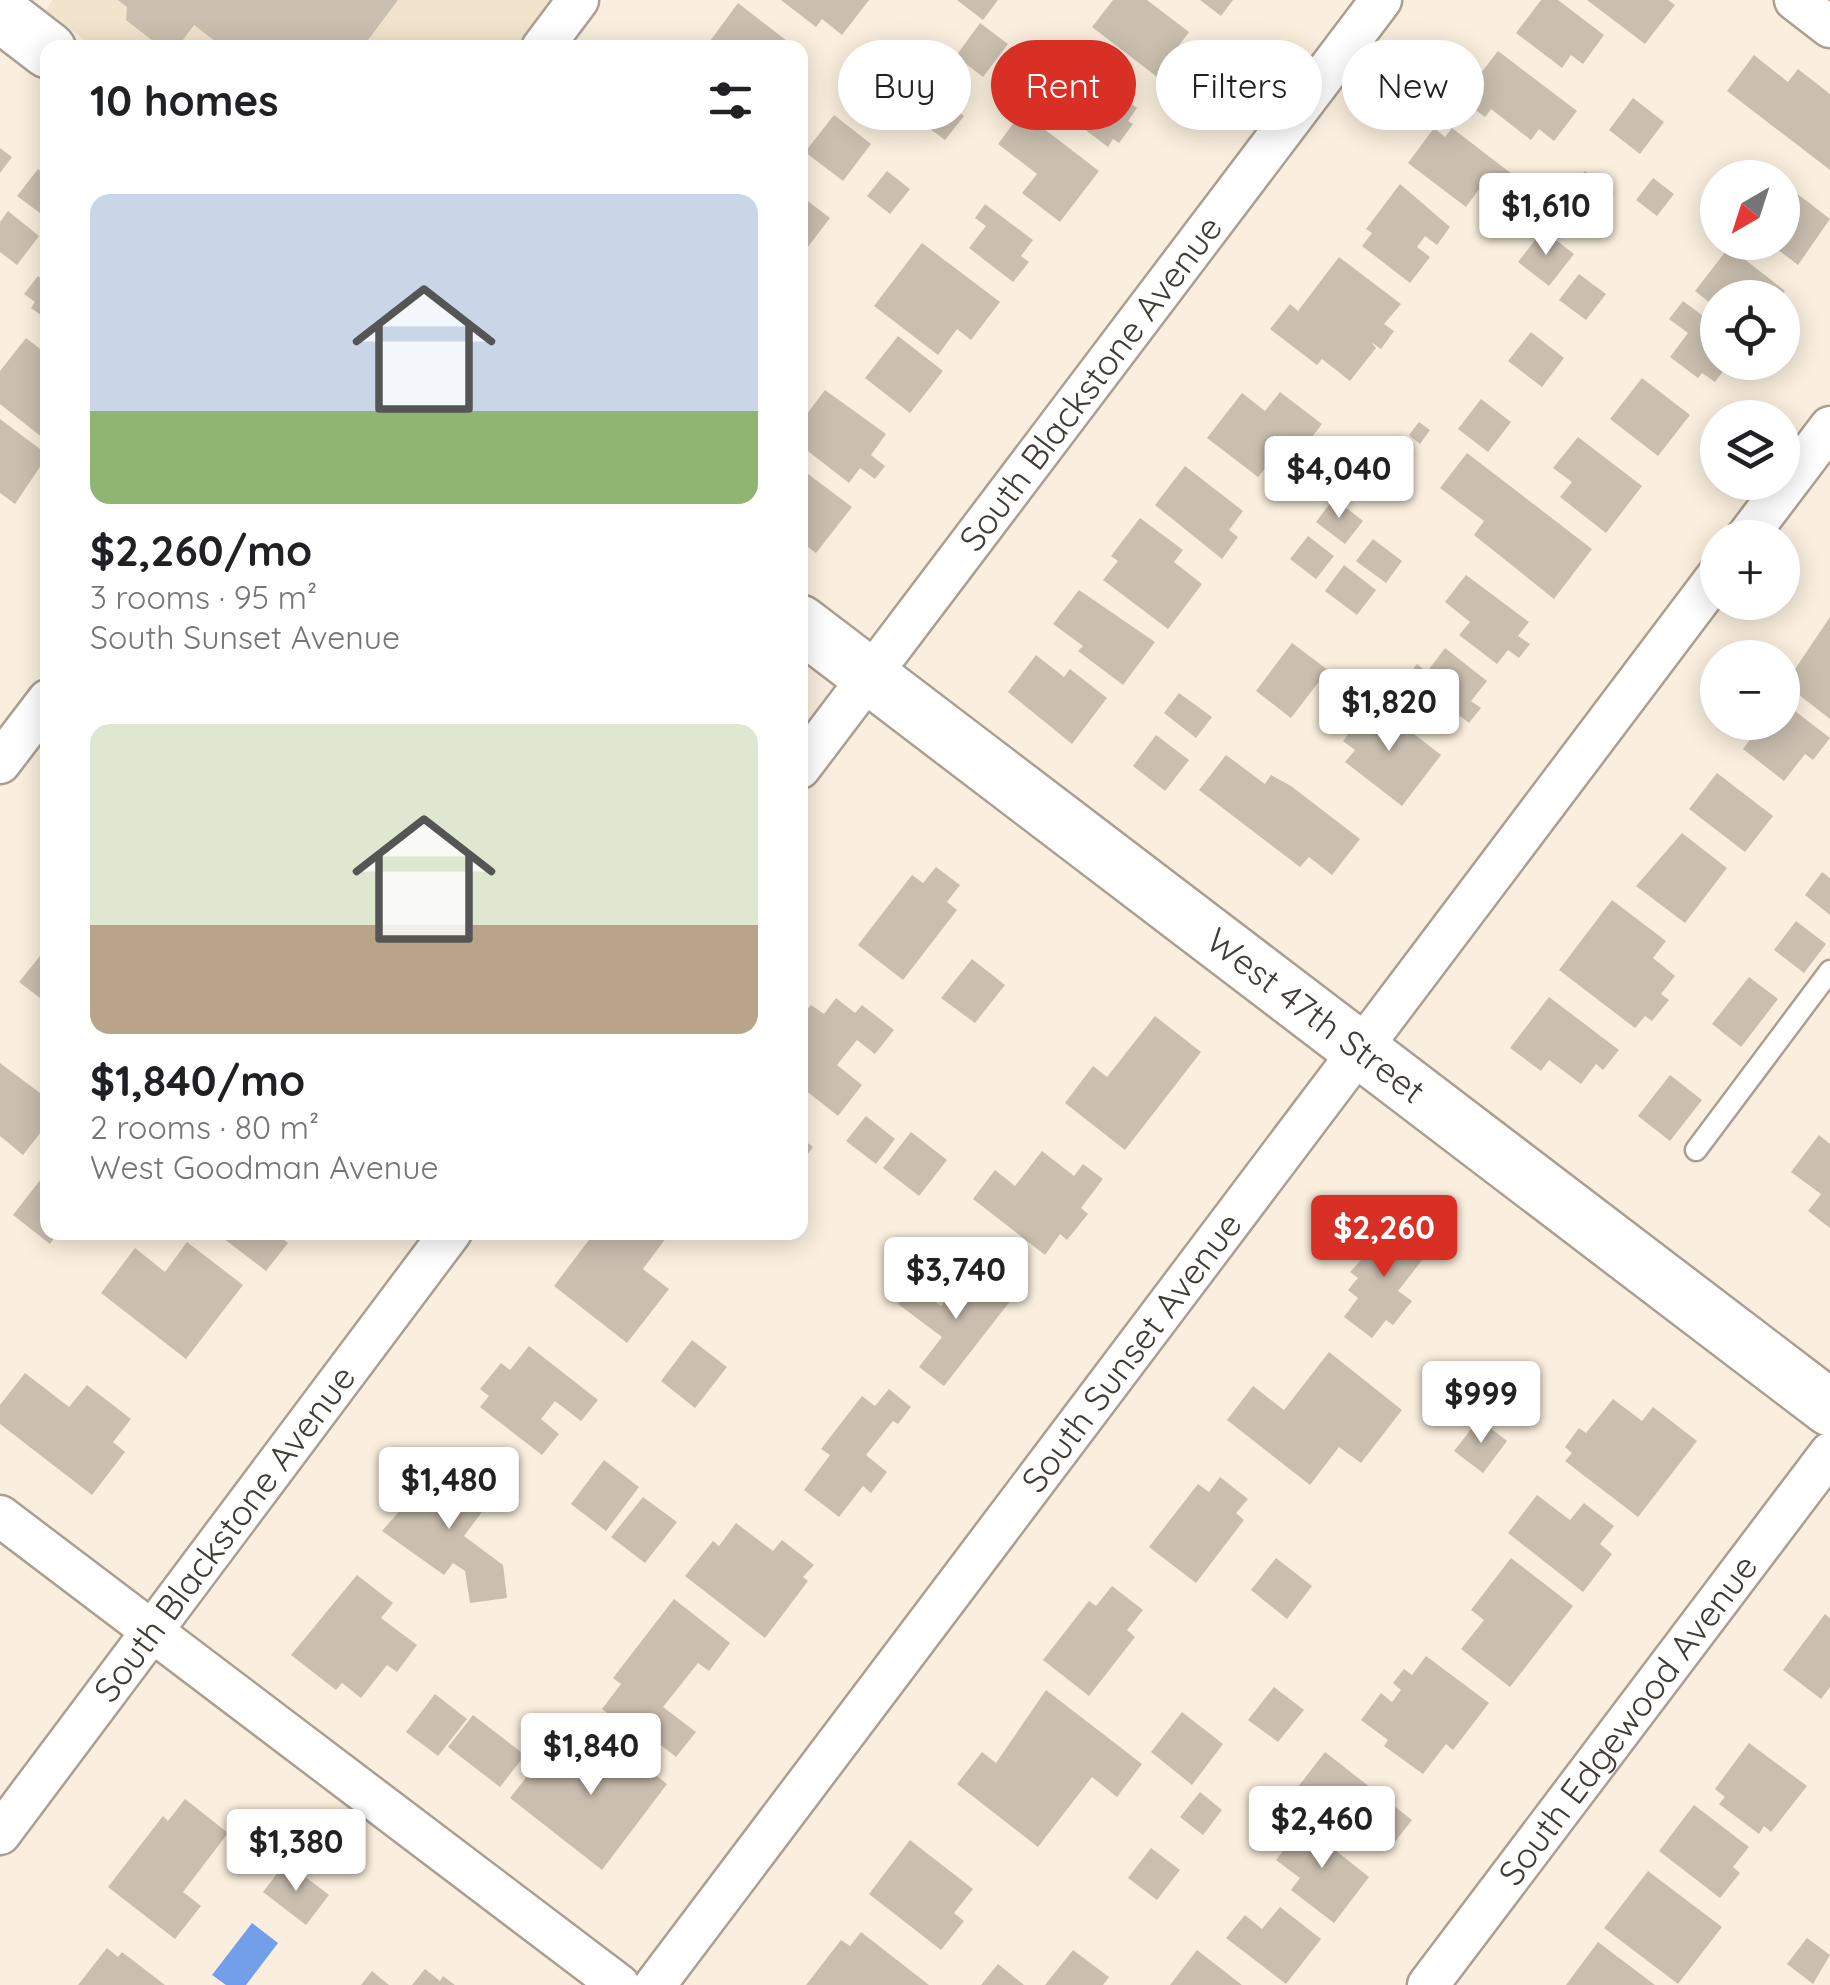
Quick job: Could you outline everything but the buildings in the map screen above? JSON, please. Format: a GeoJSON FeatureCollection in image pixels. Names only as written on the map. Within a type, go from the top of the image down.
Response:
{"type":"FeatureCollection","features":[{"type":"Feature","properties":{"kind":"main road"},"geometry":{"type":"LineString","coordinates":[[0,13],[40,44]]}},
{"type":"Feature","properties":{"kind":"main road","name":"West 47th Street"},"geometry":{"type":"LineString","coordinates":[[808,629],[1830,1408]]}},
{"type":"Feature","properties":{"kind":"street"},"geometry":{"type":"LineString","coordinates":[[548,40],[578,0]]}},
{"type":"Feature","properties":{"kind":"street","name":"South Blackstone Avenue"},"geometry":{"type":"LineString","coordinates":[[808,757],[1381,0]]}},
{"type":"Feature","properties":{"kind":"street"},"geometry":{"type":"LineString","coordinates":[[1795,0],[1830,27]]}},
{"type":"Feature","properties":{"kind":"street"},"geometry":{"type":"LineString","coordinates":[[1760,520],[1830,426]]}},
{"type":"Feature","properties":{"kind":"street","name":"South Sunset Avenue"},"geometry":{"type":"LineString","coordinates":[[655,1985],[1700,599]]}},
{"type":"Feature","properties":{"kind":"street"},"geometry":{"type":"LineString","coordinates":[[0,763],[40,710]]}},
{"type":"Feature","properties":{"kind":"street","name":"South Blackstone Avenue"},"geometry":{"type":"LineString","coordinates":[[0,1834],[446,1240]]}},
{"type":"Feature","properties":{"kind":"street","name":"South Edgewood Avenue"},"geometry":{"type":"LineString","coordinates":[[1428,1985],[1830,1453]]}},
{"type":"Feature","properties":{"kind":"street"},"geometry":{"type":"LineString","coordinates":[[0,1516],[620,1985]]}},
{"type":"Feature","properties":{"kind":"lane"},"geometry":{"type":"LineString","coordinates":[[1696,1150],[1830,971]]}},
{"type":"Feature","properties":{"kind":"shaded area"},"geometry":{"type":"Polygon","coordinates":[[[52,0],[556,0],[526,40],[85,40],[46,11],[52,0]]]}},
{"type":"Feature","properties":{"kind":"water"},"geometry":{"type":"Polygon","coordinates":[[[252,1923],[278,1943],[246,1985],[226,1985],[212,1975],[252,1923]]]}}]}
